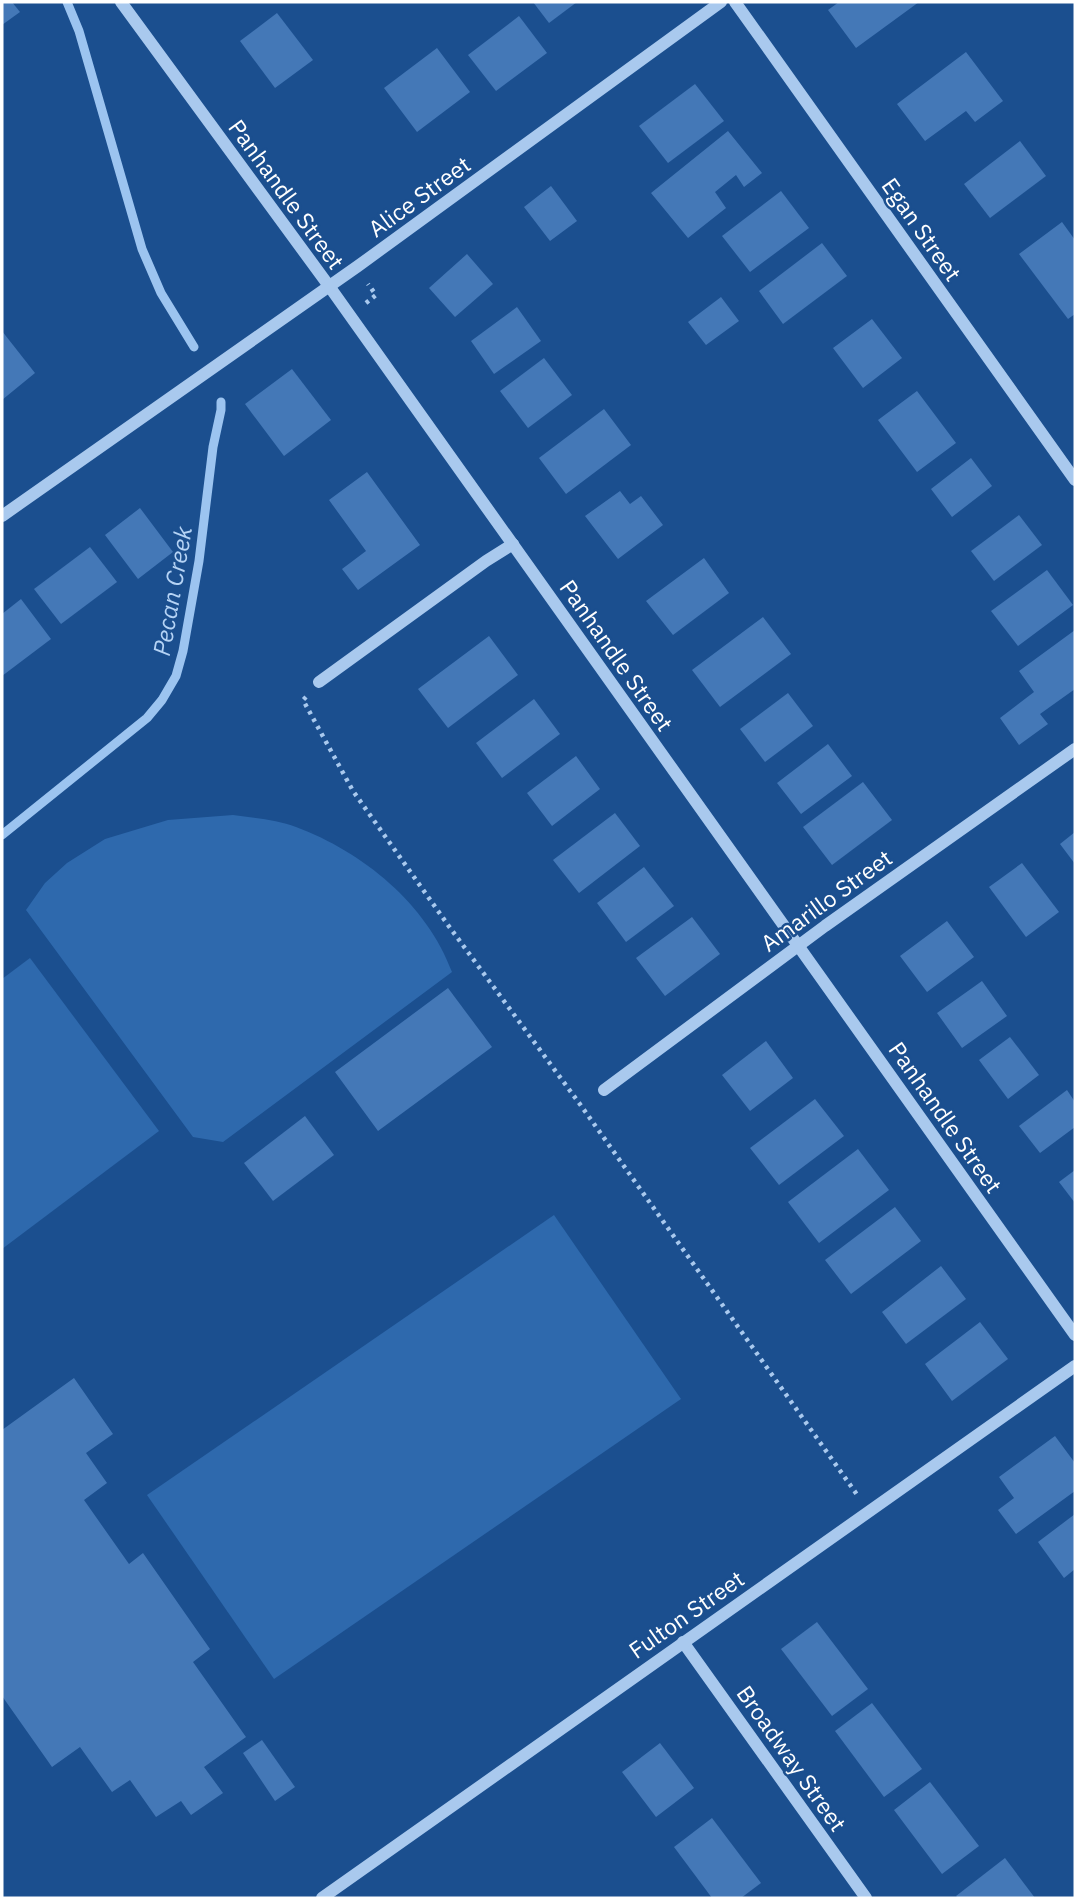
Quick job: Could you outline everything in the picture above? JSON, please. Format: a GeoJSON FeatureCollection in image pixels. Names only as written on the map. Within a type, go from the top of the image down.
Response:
{"type":"FeatureCollection","features":[{"type":"Feature","properties":{"kind":"street","name":"Panhandle Street"},"geometry":{"type":"LineString","coordinates":[[121,2],[329,286],[1075,1335]]}},
{"type":"Feature","properties":{"kind":"street","name":"Alice Street"},"geometry":{"type":"LineString","coordinates":[[2,516],[329,286],[721,2]]}},
{"type":"Feature","properties":{"kind":"street","name":"Egan Street"},"geometry":{"type":"LineString","coordinates":[[735,2],[1075,480]]}},
{"type":"Feature","properties":{"kind":"street"},"geometry":{"type":"LineString","coordinates":[[320,682],[513,544]]}},
{"type":"Feature","properties":{"kind":"street","name":"Amarillo Street"},"geometry":{"type":"LineString","coordinates":[[604,1090],[798,946],[1075,749]]}},
{"type":"Feature","properties":{"kind":"street","name":"Fulton Street"},"geometry":{"type":"LineString","coordinates":[[322,1898],[1075,1366]]}},
{"type":"Feature","properties":{"kind":"street","name":"Broadway Street"},"geometry":{"type":"LineString","coordinates":[[683,1642],[866,1898]]}},
{"type":"Feature","properties":{"kind":"path"},"geometry":{"type":"LineString","coordinates":[[366,303],[376,295],[368,283]]}},
{"type":"Feature","properties":{"kind":"path"},"geometry":{"type":"LineString","coordinates":[[320,682],[303,700],[353,791],[447,925],[582,1107],[868,1511]]}},
{"type":"Feature","properties":{"kind":"shaded area"},"geometry":{"type":"Polygon","coordinates":[[[233,815],[296,827],[345,851],[368,866],[390,883],[426,924],[441,947],[452,972],[223,1142],[193,1137],[26,910],[45,883],[67,863],[105,839],[168,820],[233,815]]]}},
{"type":"Feature","properties":{"kind":"shaded area"},"geometry":{"type":"Polygon","coordinates":[[[30,958],[159,1131],[2,1249],[2,979],[30,958]]]}},
{"type":"Feature","properties":{"kind":"shaded area"},"geometry":{"type":"Polygon","coordinates":[[[554,1215],[681,1399],[274,1679],[147,1495],[554,1215]]]}},
{"type":"Feature","properties":{"kind":"building"},"geometry":{"type":"Polygon","coordinates":[[[2,2],[12,2],[20,12],[2,25],[2,2]]]}},
{"type":"Feature","properties":{"kind":"building"},"geometry":{"type":"Polygon","coordinates":[[[533,2],[577,2],[549,23],[533,2]]]}},
{"type":"Feature","properties":{"kind":"building"},"geometry":{"type":"Polygon","coordinates":[[[839,2],[919,2],[856,48],[828,10],[839,2]]]}},
{"type":"Feature","properties":{"kind":"building"},"geometry":{"type":"Polygon","coordinates":[[[277,13],[313,60],[275,88],[240,41],[277,13]]]}},
{"type":"Feature","properties":{"kind":"building"},"geometry":{"type":"Polygon","coordinates":[[[519,16],[547,53],[496,91],[468,55],[519,16]]]}},
{"type":"Feature","properties":{"kind":"building"},"geometry":{"type":"Polygon","coordinates":[[[437,48],[470,92],[417,132],[384,88],[437,48]]]}},
{"type":"Feature","properties":{"kind":"building"},"geometry":{"type":"Polygon","coordinates":[[[966,52],[1003,101],[975,122],[966,111],[925,141],[897,104],[966,52]]]}},
{"type":"Feature","properties":{"kind":"building"},"geometry":{"type":"Polygon","coordinates":[[[695,84],[724,121],[668,163],[639,126],[695,84]]]}},
{"type":"Feature","properties":{"kind":"building"},"geometry":{"type":"Polygon","coordinates":[[[728,131],[762,173],[744,187],[736,175],[715,192],[726,208],[688,238],[651,193],[728,131]]]}},
{"type":"Feature","properties":{"kind":"building"},"geometry":{"type":"Polygon","coordinates":[[[1020,141],[1046,176],[990,218],[964,184],[1020,141]]]}},
{"type":"Feature","properties":{"kind":"building"},"geometry":{"type":"Polygon","coordinates":[[[551,186],[577,221],[550,241],[524,207],[551,186]]]}},
{"type":"Feature","properties":{"kind":"building"},"geometry":{"type":"Polygon","coordinates":[[[781,191],[809,228],[750,272],[722,236],[781,191]]]}},
{"type":"Feature","properties":{"kind":"building"},"geometry":{"type":"Polygon","coordinates":[[[1062,222],[1075,240],[1075,314],[1068,319],[1019,254],[1062,222]]]}},
{"type":"Feature","properties":{"kind":"building"},"geometry":{"type":"Polygon","coordinates":[[[822,243],[847,276],[783,324],[759,291],[822,243]]]}},
{"type":"Feature","properties":{"kind":"building"},"geometry":{"type":"Polygon","coordinates":[[[467,254],[493,284],[455,317],[429,288],[467,254]]]}},
{"type":"Feature","properties":{"kind":"building"},"geometry":{"type":"Polygon","coordinates":[[[721,297],[739,321],[706,345],[688,322],[721,297]]]}},
{"type":"Feature","properties":{"kind":"building"},"geometry":{"type":"Polygon","coordinates":[[[517,307],[541,341],[494,374],[471,341],[517,307]]]}},
{"type":"Feature","properties":{"kind":"building"},"geometry":{"type":"Polygon","coordinates":[[[872,319],[902,358],[863,388],[833,348],[872,319]]]}},
{"type":"Feature","properties":{"kind":"building"},"geometry":{"type":"Polygon","coordinates":[[[2,331],[35,373],[2,400],[2,331]]]}},
{"type":"Feature","properties":{"kind":"building"},"geometry":{"type":"Polygon","coordinates":[[[544,358],[572,395],[528,428],[500,391],[544,358]]]}},
{"type":"Feature","properties":{"kind":"building"},"geometry":{"type":"Polygon","coordinates":[[[292,369],[331,420],[284,456],[245,404],[292,369]]]}},
{"type":"Feature","properties":{"kind":"building"},"geometry":{"type":"Polygon","coordinates":[[[917,391],[956,443],[917,472],[878,420],[917,391]]]}},
{"type":"Feature","properties":{"kind":"building"},"geometry":{"type":"Polygon","coordinates":[[[604,409],[631,445],[566,494],[539,458],[604,409]]]}},
{"type":"Feature","properties":{"kind":"building"},"geometry":{"type":"Polygon","coordinates":[[[971,458],[992,486],[952,517],[931,489],[971,458]]]}},
{"type":"Feature","properties":{"kind":"building"},"geometry":{"type":"Polygon","coordinates":[[[367,472],[420,545],[358,590],[342,569],[366,551],[329,500],[367,472]]]}},
{"type":"Feature","properties":{"kind":"building"},"geometry":{"type":"Polygon","coordinates":[[[620,491],[630,504],[641,496],[663,525],[618,559],[585,516],[620,491]]]}},
{"type":"Feature","properties":{"kind":"building"},"geometry":{"type":"Polygon","coordinates":[[[140,508],[173,552],[138,579],[105,535],[140,508]]]}},
{"type":"Feature","properties":{"kind":"building"},"geometry":{"type":"Polygon","coordinates":[[[1019,515],[1042,545],[994,581],[971,551],[1019,515]]]}},
{"type":"Feature","properties":{"kind":"building"},"geometry":{"type":"Polygon","coordinates":[[[90,547],[117,582],[61,624],[34,589],[90,547]]]}},
{"type":"Feature","properties":{"kind":"building"},"geometry":{"type":"Polygon","coordinates":[[[704,558],[729,593],[673,635],[646,601],[704,558]]]}},
{"type":"Feature","properties":{"kind":"building"},"geometry":{"type":"Polygon","coordinates":[[[1047,570],[1073,605],[1018,646],[991,611],[1047,570]]]}},
{"type":"Feature","properties":{"kind":"building"},"geometry":{"type":"Polygon","coordinates":[[[21,599],[51,639],[2,676],[2,614],[21,599]]]}},
{"type":"Feature","properties":{"kind":"building"},"geometry":{"type":"Polygon","coordinates":[[[763,617],[791,654],[720,707],[692,670],[763,617]]]}},
{"type":"Feature","properties":{"kind":"building"},"geometry":{"type":"Polygon","coordinates":[[[1075,630],[1075,689],[1040,714],[1048,724],[1019,745],[1000,718],[1034,692],[1019,671],[1075,630]]]}},
{"type":"Feature","properties":{"kind":"building"},"geometry":{"type":"Polygon","coordinates":[[[489,636],[518,675],[448,728],[418,689],[489,636]]]}},
{"type":"Feature","properties":{"kind":"building"},"geometry":{"type":"Polygon","coordinates":[[[788,693],[813,726],[765,762],[740,729],[788,693]]]}},
{"type":"Feature","properties":{"kind":"building"},"geometry":{"type":"Polygon","coordinates":[[[534,699],[560,734],[502,778],[476,743],[534,699]]]}},
{"type":"Feature","properties":{"kind":"building"},"geometry":{"type":"Polygon","coordinates":[[[828,744],[852,776],[801,814],[777,783],[828,744]]]}},
{"type":"Feature","properties":{"kind":"building"},"geometry":{"type":"Polygon","coordinates":[[[576,756],[600,789],[552,826],[527,793],[576,756]]]}},
{"type":"Feature","properties":{"kind":"building"},"geometry":{"type":"Polygon","coordinates":[[[863,782],[892,820],[832,865],[803,827],[863,782]]]}},
{"type":"Feature","properties":{"kind":"building"},"geometry":{"type":"Polygon","coordinates":[[[615,813],[640,846],[579,893],[553,860],[615,813]]]}},
{"type":"Feature","properties":{"kind":"building"},"geometry":{"type":"Polygon","coordinates":[[[1075,832],[1075,864],[1060,844],[1075,832]]]}},
{"type":"Feature","properties":{"kind":"building"},"geometry":{"type":"Polygon","coordinates":[[[1022,863],[1059,912],[1026,937],[989,887],[1022,863]]]}},
{"type":"Feature","properties":{"kind":"building"},"geometry":{"type":"Polygon","coordinates":[[[644,867],[674,906],[626,942],[597,903],[644,867]]]}},
{"type":"Feature","properties":{"kind":"building"},"geometry":{"type":"Polygon","coordinates":[[[692,917],[720,954],[665,996],[636,958],[692,917]]]}},
{"type":"Feature","properties":{"kind":"building"},"geometry":{"type":"Polygon","coordinates":[[[947,921],[974,957],[927,992],[900,956],[947,921]]]}},
{"type":"Feature","properties":{"kind":"building"},"geometry":{"type":"Polygon","coordinates":[[[982,981],[1007,1016],[962,1048],[937,1013],[982,981]]]}},
{"type":"Feature","properties":{"kind":"building"},"geometry":{"type":"Polygon","coordinates":[[[448,988],[492,1047],[378,1131],[335,1072],[448,988]]]}},
{"type":"Feature","properties":{"kind":"building"},"geometry":{"type":"Polygon","coordinates":[[[1010,1037],[1039,1075],[1008,1099],[979,1060],[1010,1037]]]}},
{"type":"Feature","properties":{"kind":"building"},"geometry":{"type":"Polygon","coordinates":[[[766,1041],[793,1078],[750,1111],[722,1075],[766,1041]]]}},
{"type":"Feature","properties":{"kind":"building"},"geometry":{"type":"Polygon","coordinates":[[[1067,1090],[1075,1102],[1075,1127],[1040,1153],[1019,1126],[1067,1090]]]}},
{"type":"Feature","properties":{"kind":"building"},"geometry":{"type":"Polygon","coordinates":[[[815,1099],[844,1136],[779,1185],[750,1148],[815,1099]]]}},
{"type":"Feature","properties":{"kind":"building"},"geometry":{"type":"Polygon","coordinates":[[[305,1116],[334,1155],[273,1201],[244,1163],[305,1116]]]}},
{"type":"Feature","properties":{"kind":"building"},"geometry":{"type":"Polygon","coordinates":[[[858,1149],[889,1190],[819,1243],[788,1202],[858,1149]]]}},
{"type":"Feature","properties":{"kind":"building"},"geometry":{"type":"Polygon","coordinates":[[[1075,1170],[1075,1203],[1059,1182],[1075,1170]]]}},
{"type":"Feature","properties":{"kind":"building"},"geometry":{"type":"Polygon","coordinates":[[[895,1207],[921,1241],[851,1294],[825,1260],[895,1207]]]}},
{"type":"Feature","properties":{"kind":"building"},"geometry":{"type":"Polygon","coordinates":[[[941,1266],[966,1299],[906,1344],[882,1312],[941,1266]]]}},
{"type":"Feature","properties":{"kind":"building"},"geometry":{"type":"Polygon","coordinates":[[[980,1322],[1008,1359],[952,1401],[925,1364],[980,1322]]]}},
{"type":"Feature","properties":{"kind":"building"},"geometry":{"type":"Polygon","coordinates":[[[74,1378],[113,1434],[86,1453],[107,1483],[84,1500],[129,1564],[143,1553],[210,1649],[193,1662],[246,1737],[204,1767],[223,1793],[191,1815],[181,1801],[156,1817],[130,1780],[112,1792],[80,1747],[52,1767],[2,1696],[2,1430],[74,1378]]]}},
{"type":"Feature","properties":{"kind":"building"},"geometry":{"type":"Polygon","coordinates":[[[1055,1436],[1075,1463],[1075,1491],[1016,1534],[998,1510],[1014,1498],[999,1477],[1055,1436]]]}},
{"type":"Feature","properties":{"kind":"building"},"geometry":{"type":"Polygon","coordinates":[[[1075,1514],[1075,1569],[1064,1578],[1038,1542],[1075,1514]]]}},
{"type":"Feature","properties":{"kind":"building"},"geometry":{"type":"Polygon","coordinates":[[[817,1622],[868,1689],[832,1716],[781,1649],[817,1622]]]}},
{"type":"Feature","properties":{"kind":"building"},"geometry":{"type":"Polygon","coordinates":[[[872,1703],[922,1769],[884,1797],[835,1731],[872,1703]]]}},
{"type":"Feature","properties":{"kind":"building"},"geometry":{"type":"Polygon","coordinates":[[[262,1740],[295,1787],[275,1801],[243,1753],[262,1740]]]}},
{"type":"Feature","properties":{"kind":"building"},"geometry":{"type":"Polygon","coordinates":[[[660,1743],[694,1788],[656,1817],[622,1772],[660,1743]]]}},
{"type":"Feature","properties":{"kind":"building"},"geometry":{"type":"Polygon","coordinates":[[[930,1782],[979,1846],[942,1874],[894,1810],[930,1782]]]}},
{"type":"Feature","properties":{"kind":"building"},"geometry":{"type":"Polygon","coordinates":[[[712,1818],[761,1883],[741,1898],[712,1898],[674,1847],[712,1818]]]}},
{"type":"Feature","properties":{"kind":"building"},"geometry":{"type":"Polygon","coordinates":[[[1005,1858],[1035,1898],[956,1896],[1005,1858]]]}},
{"type":"Feature","properties":{"kind":"waterway","name":"Pecan Creek"},"geometry":{"type":"LineString","coordinates":[[67,2],[79,31],[142,249],[161,293],[194,347]]}},
{"type":"Feature","properties":{"kind":"waterway","name":"Pecan Creek"},"geometry":{"type":"LineString","coordinates":[[2,835],[147,718],[162,700],[176,676],[199,561],[221,402]]}}]}
